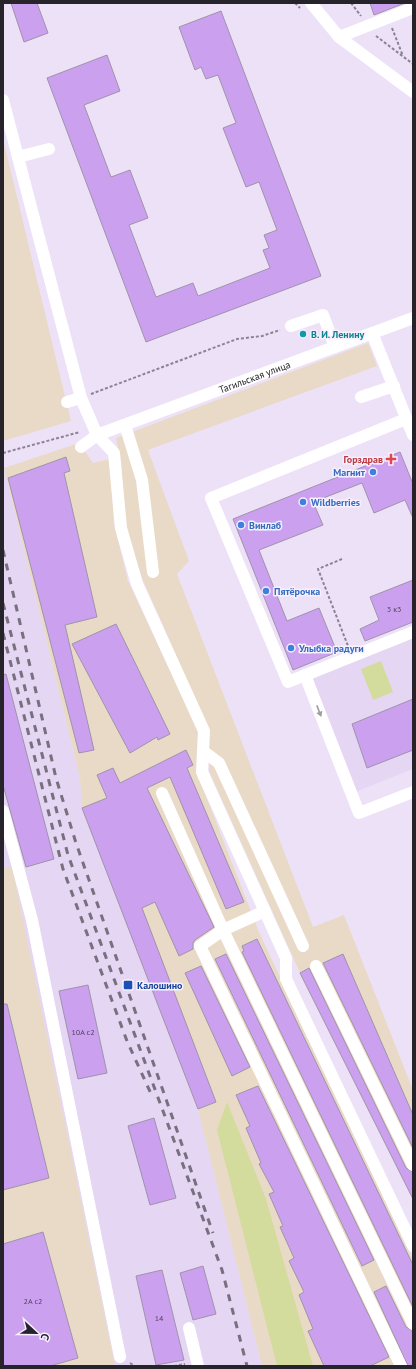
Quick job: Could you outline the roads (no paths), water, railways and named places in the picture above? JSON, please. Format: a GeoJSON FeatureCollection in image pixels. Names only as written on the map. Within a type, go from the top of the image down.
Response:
{"type":"FeatureCollection","features":[{"type":"Feature","properties":{"kind":"street"},"geometry":{"type":"LineString","coordinates":[[310,3],[340,37],[413,92]]}},
{"type":"Feature","properties":{"kind":"street"},"geometry":{"type":"LineString","coordinates":[[340,37],[413,8]]}},
{"type":"Feature","properties":{"kind":"street"},"geometry":{"type":"LineString","coordinates":[[3,100],[81,398],[96,435],[114,453],[121,528],[137,584],[204,731],[202,772],[286,958],[286,979],[413,1246]]}},
{"type":"Feature","properties":{"kind":"street"},"geometry":{"type":"LineString","coordinates":[[18,157],[49,149]]}},
{"type":"Feature","properties":{"kind":"street"},"geometry":{"type":"LineString","coordinates":[[291,326],[323,315],[335,347]]}},
{"type":"Feature","properties":{"kind":"street","name":"Тагильская улица"},"geometry":{"type":"LineString","coordinates":[[96,435],[413,318]]}},
{"type":"Feature","properties":{"kind":"street"},"geometry":{"type":"LineString","coordinates":[[372,333],[413,435]]}},
{"type":"Feature","properties":{"kind":"street"},"geometry":{"type":"LineString","coordinates":[[361,397],[394,386]]}},
{"type":"Feature","properties":{"kind":"street"},"geometry":{"type":"LineString","coordinates":[[67,402],[81,398]]}},
{"type":"Feature","properties":{"kind":"street"},"geometry":{"type":"LineString","coordinates":[[406,419],[211,498],[288,682],[413,632]]}},
{"type":"Feature","properties":{"kind":"street"},"geometry":{"type":"LineString","coordinates":[[125,425],[142,480],[153,572]]}},
{"type":"Feature","properties":{"kind":"street"},"geometry":{"type":"LineString","coordinates":[[82,447],[96,435]]}},
{"type":"Feature","properties":{"kind":"street"},"geometry":{"type":"LineString","coordinates":[[305,675],[349,782],[359,813],[413,792]]}},
{"type":"Feature","properties":{"kind":"street"},"geometry":{"type":"LineString","coordinates":[[203,751],[219,763],[303,946]]}},
{"type":"Feature","properties":{"kind":"street"},"geometry":{"type":"LineString","coordinates":[[162,793],[223,930],[413,1324]]}},
{"type":"Feature","properties":{"kind":"street"},"geometry":{"type":"LineString","coordinates":[[3,811],[32,920],[120,1357]]}},
{"type":"Feature","properties":{"kind":"street"},"geometry":{"type":"LineString","coordinates":[[265,911],[223,930],[200,946],[401,1366]]}},
{"type":"Feature","properties":{"kind":"street"},"geometry":{"type":"LineString","coordinates":[[316,966],[413,1165]]}},
{"type":"Feature","properties":{"kind":"street"},"geometry":{"type":"LineString","coordinates":[[189,1328],[198,1366]]}},
{"type":"Feature","properties":{"kind":"railway"},"geometry":{"type":"LineString","coordinates":[[3,550],[56,778],[76,843],[213,1233]]}},
{"type":"Feature","properties":{"kind":"railway"},"geometry":{"type":"LineString","coordinates":[[3,603],[68,855],[222,1270],[247,1366]]}},
{"type":"Feature","properties":{"kind":"railway"},"geometry":{"type":"LineString","coordinates":[[3,633],[63,869],[127,1041],[152,1096]]}},
{"type":"Feature","properties":{"kind":"place","name":"В. И. Ленину"},"geometry":{"type":"Point","coordinates":[303,334]}},
{"type":"Feature","properties":{"kind":"place","name":"Горздрав"},"geometry":{"type":"Point","coordinates":[391,459]}},
{"type":"Feature","properties":{"kind":"place","name":"Магнит"},"geometry":{"type":"Point","coordinates":[373,472]}},
{"type":"Feature","properties":{"kind":"place","name":"Wildberries"},"geometry":{"type":"Point","coordinates":[303,502]}},
{"type":"Feature","properties":{"kind":"place","name":"Винлаб"},"geometry":{"type":"Point","coordinates":[241,525]}},
{"type":"Feature","properties":{"kind":"place","name":"Пятёрочка"},"geometry":{"type":"Point","coordinates":[266,591]}},
{"type":"Feature","properties":{"kind":"place","name":"Улыбка радуги"},"geometry":{"type":"Point","coordinates":[291,648]}},
{"type":"Feature","properties":{"kind":"place","name":"Калошино"},"geometry":{"type":"Point","coordinates":[128,985]}}]}
